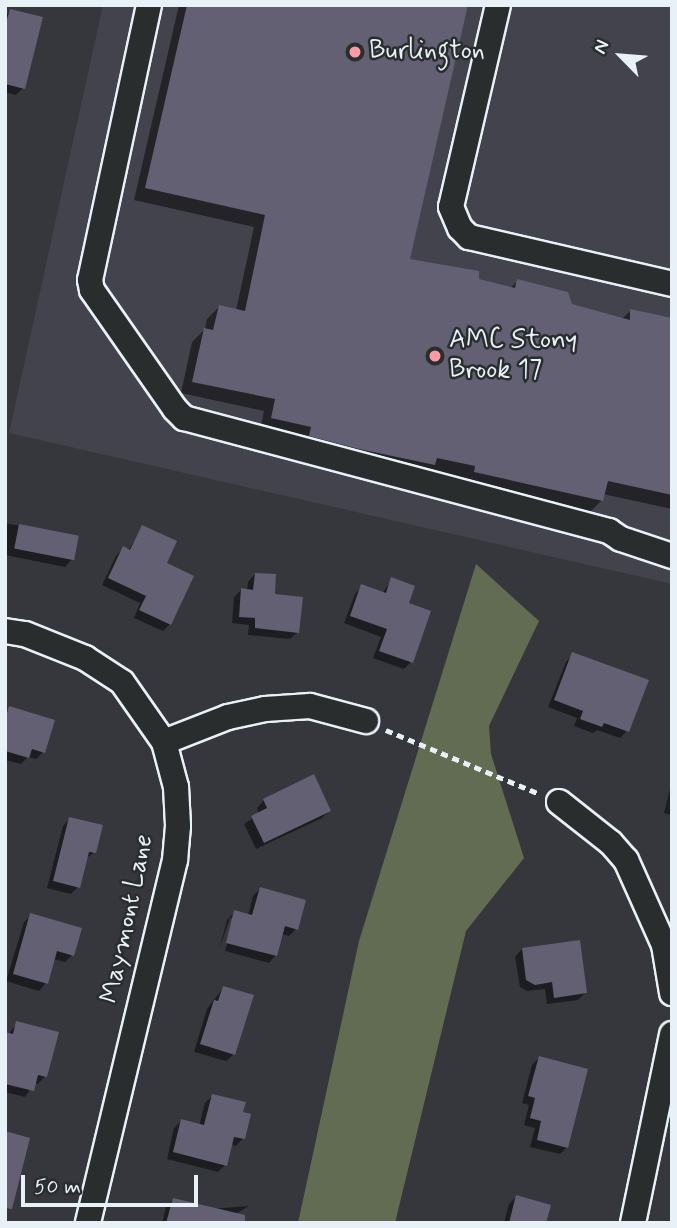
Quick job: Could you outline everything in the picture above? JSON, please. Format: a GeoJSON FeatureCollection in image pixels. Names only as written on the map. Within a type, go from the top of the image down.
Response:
{"type":"FeatureCollection","features":[{"type":"Feature","properties":{"kind":"street"},"geometry":{"type":"LineString","coordinates":[[149,5],[90,280],[92,290],[175,410],[184,418],[609,531],[621,539],[672,556]]}},
{"type":"Feature","properties":{"kind":"street"},"geometry":{"type":"LineString","coordinates":[[498,5],[451,207],[460,228],[469,237],[672,284]]}},
{"type":"Feature","properties":{"kind":"street","name":"Maymont Lane"},"geometry":{"type":"LineString","coordinates":[[5,631],[25,634],[85,658],[122,682],[164,742],[176,787],[178,826],[175,860],[88,1223]]}},
{"type":"Feature","properties":{"kind":"street"},"geometry":{"type":"LineString","coordinates":[[164,742],[228,717],[265,709],[310,706],[366,721]]}},
{"type":"Feature","properties":{"kind":"street"},"geometry":{"type":"LineString","coordinates":[[559,802],[611,843],[626,860],[664,945],[672,993]]}},
{"type":"Feature","properties":{"kind":"street"},"geometry":{"type":"LineString","coordinates":[[633,1223],[663,1131],[672,1034]]}},
{"type":"Feature","properties":{"kind":"path"},"geometry":{"type":"LineString","coordinates":[[366,721],[559,802]]}},
{"type":"Feature","properties":{"kind":"shaded area"},"geometry":{"type":"Polygon","coordinates":[[[103,5],[672,5],[672,584],[9,433],[103,5]]]}},
{"type":"Feature","properties":{"kind":"green space"},"geometry":{"type":"Polygon","coordinates":[[[476,564],[539,621],[489,726],[491,754],[524,858],[466,931],[395,1223],[298,1223],[359,941],[476,564]]]}},
{"type":"Feature","properties":{"kind":"building"},"geometry":{"type":"Polygon","coordinates":[[[187,5],[468,5],[410,259],[479,271],[479,279],[515,288],[517,279],[568,292],[572,304],[630,320],[630,309],[672,318],[672,495],[608,481],[603,501],[474,472],[475,466],[437,458],[435,465],[359,449],[309,436],[311,427],[271,418],[275,399],[192,382],[204,328],[213,330],[219,305],[245,311],[265,215],[145,188],[187,5]]]}},
{"type":"Feature","properties":{"kind":"building"},"geometry":{"type":"Polygon","coordinates":[[[10,9],[43,17],[25,89],[5,84],[5,26],[10,9]]]}},
{"type":"Feature","properties":{"kind":"building"},"geometry":{"type":"Polygon","coordinates":[[[19,524],[79,536],[74,560],[14,549],[19,524]]]}},
{"type":"Feature","properties":{"kind":"building"},"geometry":{"type":"Polygon","coordinates":[[[142,525],[177,541],[167,563],[194,576],[171,625],[139,610],[146,596],[108,578],[123,546],[130,550],[142,525]]]}},
{"type":"Feature","properties":{"kind":"building"},"geometry":{"type":"Polygon","coordinates":[[[255,573],[276,574],[275,594],[303,597],[299,633],[255,628],[255,618],[239,617],[241,588],[253,590],[255,573]]]}},
{"type":"Feature","properties":{"kind":"building"},"geometry":{"type":"Polygon","coordinates":[[[391,577],[415,586],[409,603],[431,611],[413,663],[379,651],[387,629],[350,616],[361,584],[386,593],[391,577]]]}},
{"type":"Feature","properties":{"kind":"building"},"geometry":{"type":"Polygon","coordinates":[[[572,652],[649,680],[629,732],[604,723],[602,727],[580,719],[583,711],[554,700],[572,652]]]}},
{"type":"Feature","properties":{"kind":"building"},"geometry":{"type":"Polygon","coordinates":[[[9,706],[55,720],[45,753],[32,749],[29,758],[5,751],[5,720],[9,706]]]}},
{"type":"Feature","properties":{"kind":"building"},"geometry":{"type":"Polygon","coordinates":[[[314,774],[331,811],[264,843],[251,816],[267,808],[263,799],[314,774]]]}},
{"type":"Feature","properties":{"kind":"building"},"geometry":{"type":"Polygon","coordinates":[[[69,817],[103,825],[96,853],[89,852],[80,888],[53,881],[69,817]]]}},
{"type":"Feature","properties":{"kind":"building"},"geometry":{"type":"Polygon","coordinates":[[[260,887],[306,900],[298,930],[285,926],[277,956],[226,943],[234,910],[252,915],[260,887]]]}},
{"type":"Feature","properties":{"kind":"building"},"geometry":{"type":"Polygon","coordinates":[[[30,913],[82,928],[74,956],[57,951],[48,984],[13,974],[30,913]]]}},
{"type":"Feature","properties":{"kind":"building"},"geometry":{"type":"Polygon","coordinates":[[[580,940],[587,993],[554,998],[552,982],[535,985],[526,980],[522,948],[580,940]]]}},
{"type":"Feature","properties":{"kind":"building"},"geometry":{"type":"Polygon","coordinates":[[[223,986],[254,995],[235,1055],[200,1044],[214,1000],[218,1001],[223,986]]]}},
{"type":"Feature","properties":{"kind":"building"},"geometry":{"type":"Polygon","coordinates":[[[16,1021],[59,1032],[47,1077],[38,1075],[34,1091],[5,1084],[5,1032],[13,1034],[16,1021]]]}},
{"type":"Feature","properties":{"kind":"building"},"geometry":{"type":"Polygon","coordinates":[[[539,1056],[588,1069],[568,1148],[537,1140],[541,1121],[530,1118],[535,1098],[528,1096],[539,1056]]]}},
{"type":"Feature","properties":{"kind":"building"},"geometry":{"type":"Polygon","coordinates":[[[212,1094],[246,1102],[243,1112],[251,1114],[245,1139],[234,1137],[227,1166],[173,1152],[181,1119],[204,1125],[212,1094]]]}},
{"type":"Feature","properties":{"kind":"building"},"geometry":{"type":"Polygon","coordinates":[[[5,1131],[30,1138],[12,1209],[5,1208],[5,1131]]]}},
{"type":"Feature","properties":{"kind":"building"},"geometry":{"type":"Polygon","coordinates":[[[516,1195],[551,1205],[546,1223],[509,1223],[516,1195]]]}},
{"type":"Feature","properties":{"kind":"building"},"geometry":{"type":"Polygon","coordinates":[[[173,1198],[245,1215],[245,1223],[166,1223],[173,1198]]]}},
{"type":"Feature","properties":{"kind":"place","name":"Burlington"},"geometry":{"type":"Point","coordinates":[355,52]}},
{"type":"Feature","properties":{"kind":"place","name":"AMC Stony Brook 17"},"geometry":{"type":"Point","coordinates":[435,356]}}]}
